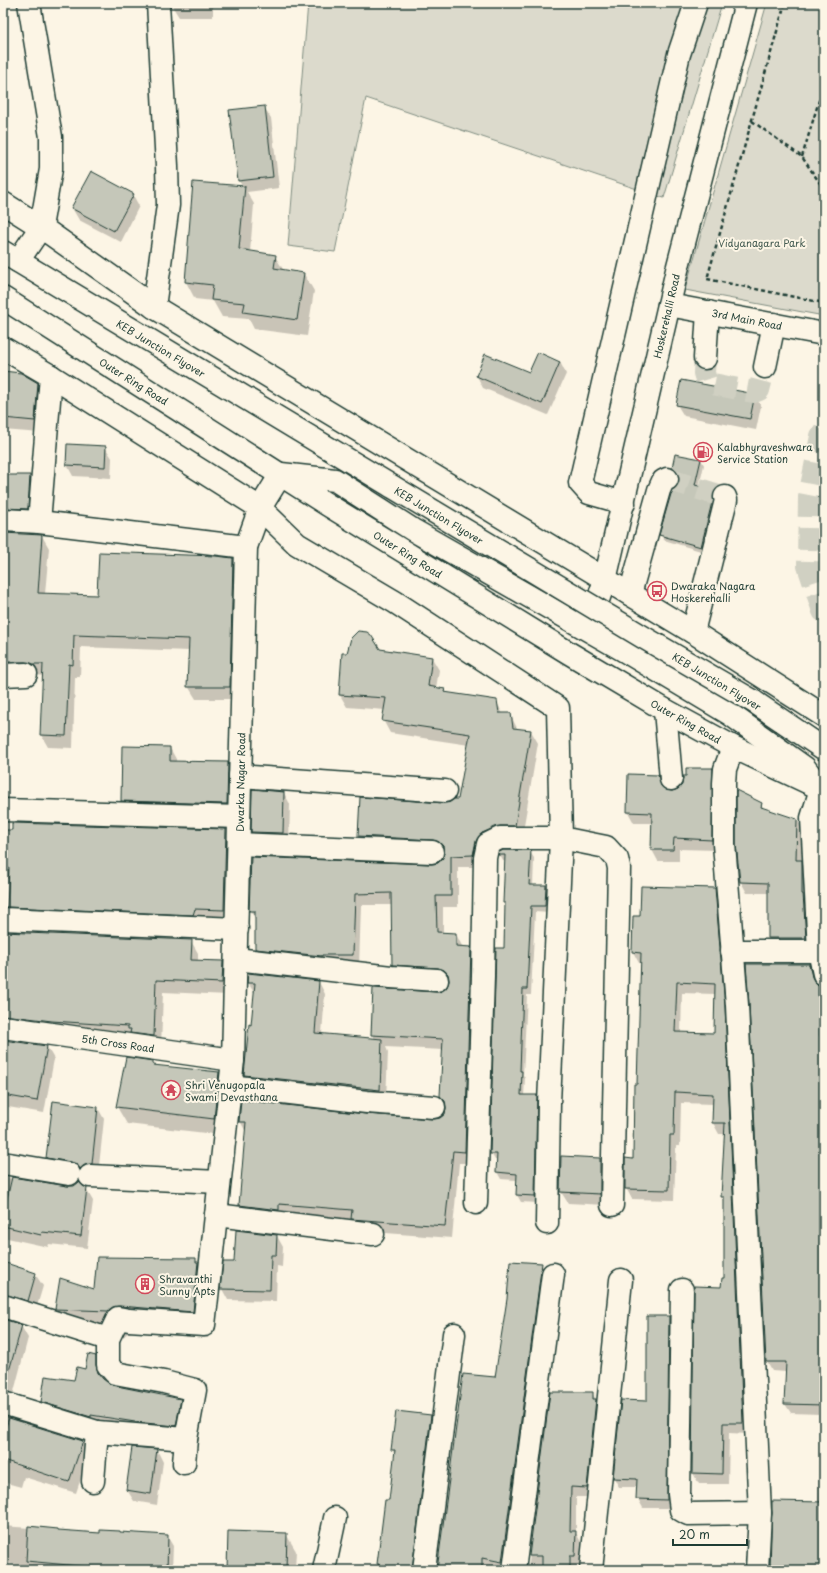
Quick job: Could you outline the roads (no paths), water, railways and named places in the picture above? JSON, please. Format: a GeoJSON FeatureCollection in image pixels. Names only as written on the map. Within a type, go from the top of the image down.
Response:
{"type":"FeatureCollection","features":[{"type":"Feature","properties":{"kind":"main road"},"geometry":{"type":"LineString","coordinates":[[10,256],[41,227],[51,169],[51,137],[28,3]]}},
{"type":"Feature","properties":{"kind":"main road"},"geometry":{"type":"LineString","coordinates":[[154,307],[168,205],[158,3]]}},
{"type":"Feature","properties":{"kind":"main road"},"geometry":{"type":"LineString","coordinates":[[655,508],[589,493],[580,483],[679,54],[696,3]]}},
{"type":"Feature","properties":{"kind":"main road","name":"Hoskerehalli Road"},"geometry":{"type":"LineString","coordinates":[[588,630],[605,580],[669,305],[746,3]]}},
{"type":"Feature","properties":{"kind":"main road"},"geometry":{"type":"LineString","coordinates":[[3,204],[41,227],[154,307],[695,633],[824,716]]}},
{"type":"Feature","properties":{"kind":"main road","name":"KEB Junction Flyover"},"geometry":{"type":"LineString","coordinates":[[10,256],[642,637],[753,701],[824,749]]}},
{"type":"Feature","properties":{"kind":"main road","name":"Outer Ring Road"},"geometry":{"type":"LineString","coordinates":[[3,298],[348,517],[665,710],[733,747],[823,790]]}},
{"type":"Feature","properties":{"kind":"main road","name":"3rd Main Road"},"geometry":{"type":"LineString","coordinates":[[669,305],[824,334]]}},
{"type":"Feature","properties":{"kind":"main road"},"geometry":{"type":"LineString","coordinates":[[705,358],[708,312]]}},
{"type":"Feature","properties":{"kind":"main road"},"geometry":{"type":"LineString","coordinates":[[765,367],[774,324]]}},
{"type":"Feature","properties":{"kind":"main road"},"geometry":{"type":"LineString","coordinates":[[3,348],[51,376],[260,508],[297,544],[395,602],[558,708],[561,838],[550,1103],[547,1223]]}},
{"type":"Feature","properties":{"kind":"main road"},"geometry":{"type":"LineString","coordinates":[[39,522],[51,376]]}},
{"type":"Feature","properties":{"kind":"main road"},"geometry":{"type":"LineString","coordinates":[[281,474],[335,480],[413,530],[588,630],[730,714],[805,768],[823,790],[812,818],[819,951],[824,974]]}},
{"type":"Feature","properties":{"kind":"main road","name":"Dwarka Nagar Road"},"geometry":{"type":"LineString","coordinates":[[108,1339],[118,1318],[129,1320],[204,1324],[233,1060],[246,547],[260,508],[281,474]]}},
{"type":"Feature","properties":{"kind":"main road"},"geometry":{"type":"LineString","coordinates":[[630,594],[661,485],[667,479]]}},
{"type":"Feature","properties":{"kind":"main road"},"geometry":{"type":"LineString","coordinates":[[695,633],[726,500],[725,497]]}},
{"type":"Feature","properties":{"kind":"main road"},"geometry":{"type":"LineString","coordinates":[[3,520],[39,522],[246,547]]}},
{"type":"Feature","properties":{"kind":"main road"},"geometry":{"type":"LineString","coordinates":[[3,675],[26,674]]}},
{"type":"Feature","properties":{"kind":"main road"},"geometry":{"type":"LineString","coordinates":[[665,710],[671,779]]}},
{"type":"Feature","properties":{"kind":"main road"},"geometry":{"type":"LineString","coordinates":[[733,747],[725,769],[724,844],[737,1005],[760,1513],[757,1570]]}},
{"type":"Feature","properties":{"kind":"main road"},"geometry":{"type":"LineString","coordinates":[[240,776],[445,791]]}},
{"type":"Feature","properties":{"kind":"main road"},"geometry":{"type":"LineString","coordinates":[[3,810],[239,817]]}},
{"type":"Feature","properties":{"kind":"main road"},"geometry":{"type":"LineString","coordinates":[[476,1204],[483,976],[484,858],[488,844],[500,838],[561,838],[606,847],[617,859],[619,868],[612,1205]]}},
{"type":"Feature","properties":{"kind":"main road"},"geometry":{"type":"LineString","coordinates":[[239,844],[432,852]]}},
{"type":"Feature","properties":{"kind":"main road"},"geometry":{"type":"LineString","coordinates":[[3,920],[237,929]]}},
{"type":"Feature","properties":{"kind":"main road"},"geometry":{"type":"LineString","coordinates":[[732,951],[819,951]]}},
{"type":"Feature","properties":{"kind":"main road"},"geometry":{"type":"LineString","coordinates":[[236,959],[391,977],[437,980]]}},
{"type":"Feature","properties":{"kind":"main road","name":"5th Cross Road"},"geometry":{"type":"LineString","coordinates":[[3,1027],[233,1060]]}},
{"type":"Feature","properties":{"kind":"main road"},"geometry":{"type":"LineString","coordinates":[[230,1086],[367,1102],[434,1107]]}},
{"type":"Feature","properties":{"kind":"main road"},"geometry":{"type":"LineString","coordinates":[[3,1163],[69,1174]]}},
{"type":"Feature","properties":{"kind":"main road"},"geometry":{"type":"LineString","coordinates":[[90,1176],[219,1182]]}},
{"type":"Feature","properties":{"kind":"main road"},"geometry":{"type":"LineString","coordinates":[[216,1214],[373,1234]]}},
{"type":"Feature","properties":{"kind":"main road"},"geometry":{"type":"LineString","coordinates":[[514,1570],[553,1274]]}},
{"type":"Feature","properties":{"kind":"main road"},"geometry":{"type":"LineString","coordinates":[[590,1570],[621,1280]]}},
{"type":"Feature","properties":{"kind":"main road"},"geometry":{"type":"LineString","coordinates":[[682,1290],[679,1494],[681,1510],[688,1514],[760,1513]]}},
{"type":"Feature","properties":{"kind":"main road"},"geometry":{"type":"LineString","coordinates":[[3,1306],[108,1339],[108,1365],[115,1373],[164,1382],[194,1390],[186,1439],[184,1463]]}},
{"type":"Feature","properties":{"kind":"main road"},"geometry":{"type":"LineString","coordinates":[[424,1570],[454,1334]]}},
{"type":"Feature","properties":{"kind":"main road"},"geometry":{"type":"LineString","coordinates":[[3,1403],[97,1432],[186,1439]]}},
{"type":"Feature","properties":{"kind":"main road"},"geometry":{"type":"LineString","coordinates":[[93,1481],[97,1432]]}},
{"type":"Feature","properties":{"kind":"main road"},"geometry":{"type":"LineString","coordinates":[[324,1570],[335,1518]]}},
{"type":"Feature","properties":{"kind":"tunnel"},"geometry":{"type":"LineString","coordinates":[[705,358],[704,373],[707,383],[754,392],[759,390],[765,367]]}},
{"type":"Feature","properties":{"kind":"tunnel"},"geometry":{"type":"LineString","coordinates":[[824,431],[821,436],[809,497],[808,566],[824,611]]}},
{"type":"Feature","properties":{"kind":"tunnel"},"geometry":{"type":"LineString","coordinates":[[667,479],[725,497]]}},
{"type":"Feature","properties":{"kind":"place","name":"Kalabhyraveshwara Service Station"},"geometry":{"type":"Point","coordinates":[703,452]}},
{"type":"Feature","properties":{"kind":"place","name":"Dwaraka Nagara Hoskerehalli"},"geometry":{"type":"Point","coordinates":[657,591]}},
{"type":"Feature","properties":{"kind":"place","name":"Shri Venugopala Swami Devasthana"},"geometry":{"type":"Point","coordinates":[171,1090]}},
{"type":"Feature","properties":{"kind":"place","name":"Shravanthi Sunny Apts"},"geometry":{"type":"Point","coordinates":[145,1284]}},
{"type":"Feature","properties":{"kind":"park label","name":"Vidyanagara Park"},"geometry":{"type":"Point","coordinates":[762,242]}}]}
